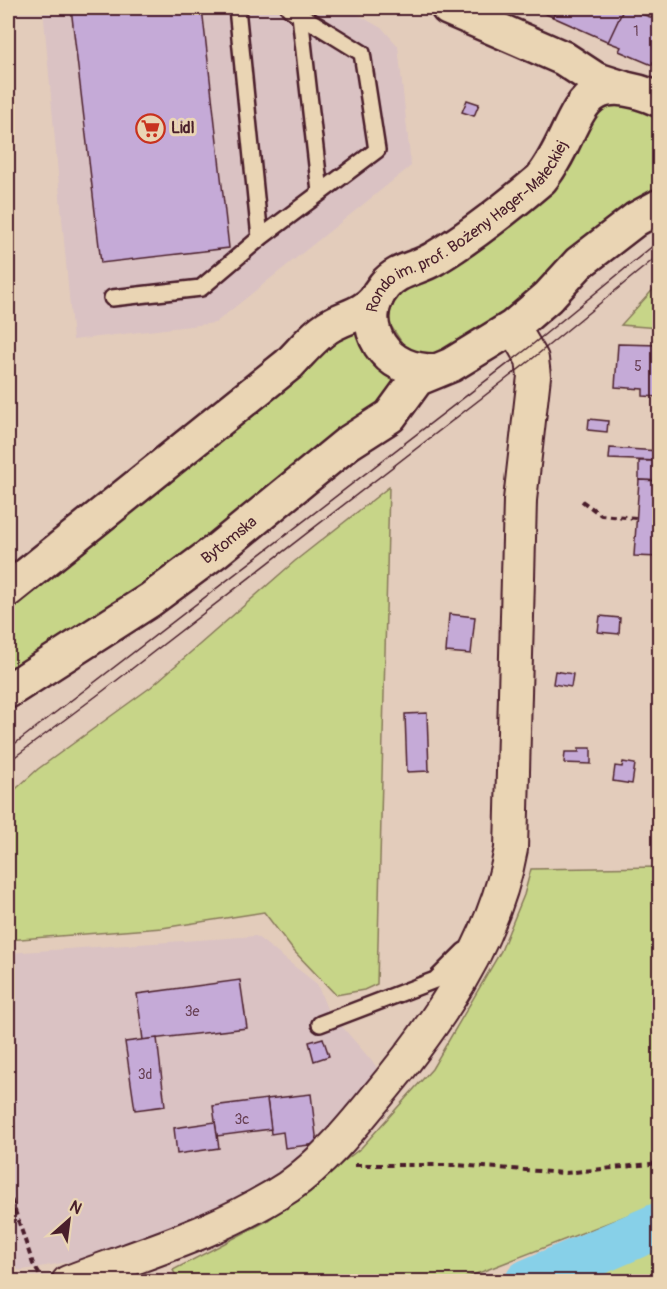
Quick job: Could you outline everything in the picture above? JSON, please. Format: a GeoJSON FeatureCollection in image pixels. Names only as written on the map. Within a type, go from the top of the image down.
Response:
{"type":"FeatureCollection","features":[{"type":"Feature","properties":{"kind":"street"},"geometry":{"type":"LineString","coordinates":[[448,8],[562,58],[595,79],[660,100]]}},
{"type":"Feature","properties":{"kind":"street"},"geometry":{"type":"LineString","coordinates":[[543,51],[562,70],[570,87],[572,121]]}},
{"type":"Feature","properties":{"kind":"street","name":"Rondo im. prof. Bożeny Hager-Małeckiej"},"geometry":{"type":"LineString","coordinates":[[435,371],[407,368],[385,352],[372,327],[371,314],[376,299],[393,277],[434,259],[541,179],[554,163],[572,121],[586,99],[606,90],[623,88]]}},
{"type":"Feature","properties":{"kind":"street"},"geometry":{"type":"LineString","coordinates":[[435,371],[451,365],[513,327],[548,297],[579,263],[636,219],[660,206]]}},
{"type":"Feature","properties":{"kind":"street"},"geometry":{"type":"LineString","coordinates":[[8,590],[280,371],[320,333],[332,325],[357,315],[376,299]]}},
{"type":"Feature","properties":{"kind":"street"},"geometry":{"type":"LineString","coordinates":[[68,1281],[165,1249],[210,1230],[288,1186],[316,1166],[340,1141],[434,1025],[488,928],[498,903],[511,849],[520,500],[525,445],[534,394],[532,359],[513,327]]}},
{"type":"Feature","properties":{"kind":"street","name":"Bytomska"},"geometry":{"type":"LineString","coordinates":[[8,691],[150,600],[348,443],[390,416],[417,380],[435,371]]}},
{"type":"Feature","properties":{"kind":"lane"},"geometry":{"type":"LineString","coordinates":[[237,8],[260,238]]}},
{"type":"Feature","properties":{"kind":"lane"},"geometry":{"type":"LineString","coordinates":[[295,11],[320,192]]}},
{"type":"Feature","properties":{"kind":"lane"},"geometry":{"type":"LineString","coordinates":[[112,298],[201,288],[260,238],[377,150],[362,53],[295,11]]}},
{"type":"Feature","properties":{"kind":"lane"},"geometry":{"type":"LineString","coordinates":[[320,1024],[435,980],[488,928]]}},
{"type":"Feature","properties":{"kind":"path"},"geometry":{"type":"LineString","coordinates":[[582,501],[601,515],[636,518]]}},
{"type":"Feature","properties":{"kind":"path"},"geometry":{"type":"LineString","coordinates":[[316,1166],[445,1165],[565,1173],[660,1163]]}},
{"type":"Feature","properties":{"kind":"path"},"geometry":{"type":"LineString","coordinates":[[8,1190],[33,1264],[46,1281]]}},
{"type":"Feature","properties":{"kind":"shaded area"},"geometry":{"type":"Polygon","coordinates":[[[43,8],[346,8],[383,29],[398,46],[411,166],[215,323],[73,340],[43,8]]]}},
{"type":"Feature","properties":{"kind":"shaded area"},"geometry":{"type":"Polygon","coordinates":[[[256,936],[317,984],[327,1009],[376,1066],[377,1079],[317,1144],[255,1193],[95,1257],[23,1270],[8,1269],[8,953],[256,936]]]}},
{"type":"Feature","properties":{"kind":"green space"},"geometry":{"type":"Polygon","coordinates":[[[614,104],[634,106],[659,117],[659,192],[483,333],[429,357],[406,349],[387,320],[392,301],[448,260],[603,107],[614,104]]]}},
{"type":"Feature","properties":{"kind":"green space"},"geometry":{"type":"Polygon","coordinates":[[[659,283],[659,328],[621,325],[659,283]]]}},
{"type":"Feature","properties":{"kind":"green space"},"geometry":{"type":"Polygon","coordinates":[[[355,327],[398,376],[388,403],[339,431],[140,589],[8,673],[8,608],[313,355],[355,327]]]}},
{"type":"Feature","properties":{"kind":"green space"},"geometry":{"type":"Polygon","coordinates":[[[389,487],[377,984],[364,990],[336,995],[293,950],[264,912],[162,928],[8,940],[8,796],[38,769],[151,687],[295,561],[389,487]]]}},
{"type":"Feature","properties":{"kind":"green space"},"geometry":{"type":"Polygon","coordinates":[[[659,867],[659,1203],[458,1281],[179,1282],[173,1270],[267,1221],[361,1148],[432,1069],[501,951],[524,895],[531,869],[659,867]]]}},
{"type":"Feature","properties":{"kind":"green space"},"geometry":{"type":"Polygon","coordinates":[[[659,1245],[659,1281],[570,1281],[659,1245]]]}},
{"type":"Feature","properties":{"kind":"building","name":"Lidl"},"geometry":{"type":"Polygon","coordinates":[[[71,8],[202,8],[229,248],[101,263],[71,8]]]}},
{"type":"Feature","properties":{"kind":"building"},"geometry":{"type":"Polygon","coordinates":[[[531,8],[557,8],[553,17],[531,8]]]}},
{"type":"Feature","properties":{"kind":"building"},"geometry":{"type":"Polygon","coordinates":[[[557,8],[624,8],[609,42],[553,17],[557,8]]]}},
{"type":"Feature","properties":{"kind":"building"},"geometry":{"type":"Polygon","coordinates":[[[624,8],[659,20],[660,64],[653,62],[652,65],[619,51],[621,47],[608,42],[624,8]]]}},
{"type":"Feature","properties":{"kind":"building"},"geometry":{"type":"Polygon","coordinates":[[[467,100],[479,104],[474,116],[462,112],[467,100]]]}},
{"type":"Feature","properties":{"kind":"building"},"geometry":{"type":"Polygon","coordinates":[[[618,344],[660,345],[660,397],[643,396],[643,389],[615,387],[618,344]]]}},
{"type":"Feature","properties":{"kind":"building"},"geometry":{"type":"Polygon","coordinates":[[[589,419],[608,421],[607,432],[588,430],[589,419]]]}},
{"type":"Feature","properties":{"kind":"building"},"geometry":{"type":"Polygon","coordinates":[[[610,448],[660,451],[660,461],[609,459],[610,448]]]}},
{"type":"Feature","properties":{"kind":"building"},"geometry":{"type":"Polygon","coordinates":[[[639,461],[660,461],[660,481],[639,480],[639,461]]]}},
{"type":"Feature","properties":{"kind":"building"},"geometry":{"type":"Polygon","coordinates":[[[639,480],[660,481],[660,557],[634,556],[639,480]]]}},
{"type":"Feature","properties":{"kind":"building"},"geometry":{"type":"Polygon","coordinates":[[[449,614],[475,617],[471,654],[446,652],[449,614]]]}},
{"type":"Feature","properties":{"kind":"building"},"geometry":{"type":"Polygon","coordinates":[[[600,616],[620,618],[619,634],[598,632],[600,616]]]}},
{"type":"Feature","properties":{"kind":"building"},"geometry":{"type":"Polygon","coordinates":[[[555,671],[573,674],[571,687],[553,684],[555,671]]]}},
{"type":"Feature","properties":{"kind":"building"},"geometry":{"type":"Polygon","coordinates":[[[427,713],[429,771],[407,772],[405,714],[427,713]]]}},
{"type":"Feature","properties":{"kind":"building"},"geometry":{"type":"Polygon","coordinates":[[[579,748],[591,748],[591,764],[564,763],[565,752],[579,752],[579,748]]]}},
{"type":"Feature","properties":{"kind":"building"},"geometry":{"type":"Polygon","coordinates":[[[623,762],[635,764],[632,784],[613,781],[615,766],[622,767],[623,762]]]}},
{"type":"Feature","properties":{"kind":"building"},"geometry":{"type":"Polygon","coordinates":[[[240,980],[247,1028],[143,1040],[137,994],[240,980]]]}},
{"type":"Feature","properties":{"kind":"building"},"geometry":{"type":"Polygon","coordinates":[[[157,1038],[165,1106],[135,1110],[125,1042],[157,1038]]]}},
{"type":"Feature","properties":{"kind":"building"},"geometry":{"type":"Polygon","coordinates":[[[323,1038],[329,1056],[314,1061],[309,1042],[323,1038]]]}},
{"type":"Feature","properties":{"kind":"building"},"geometry":{"type":"Polygon","coordinates":[[[311,1094],[317,1144],[285,1148],[283,1132],[271,1134],[267,1099],[311,1094]]]}},
{"type":"Feature","properties":{"kind":"building"},"geometry":{"type":"Polygon","coordinates":[[[267,1099],[271,1129],[217,1136],[213,1106],[267,1099]]]}},
{"type":"Feature","properties":{"kind":"building"},"geometry":{"type":"Polygon","coordinates":[[[215,1122],[219,1148],[177,1154],[174,1128],[215,1122]]]}},
{"type":"Feature","properties":{"kind":"waterway"},"geometry":{"type":"LineString","coordinates":[[528,1282],[660,1225]]}},
{"type":"Feature","properties":{"kind":"tram line"},"geometry":{"type":"LineString","coordinates":[[8,749],[527,349],[660,240]]}},
{"type":"Feature","properties":{"kind":"tram line"},"geometry":{"type":"LineString","coordinates":[[8,762],[532,359],[660,254]]}},
{"type":"Feature","properties":{"kind":"place","name":"Lidl"},"geometry":{"type":"Point","coordinates":[150,128]}}]}
